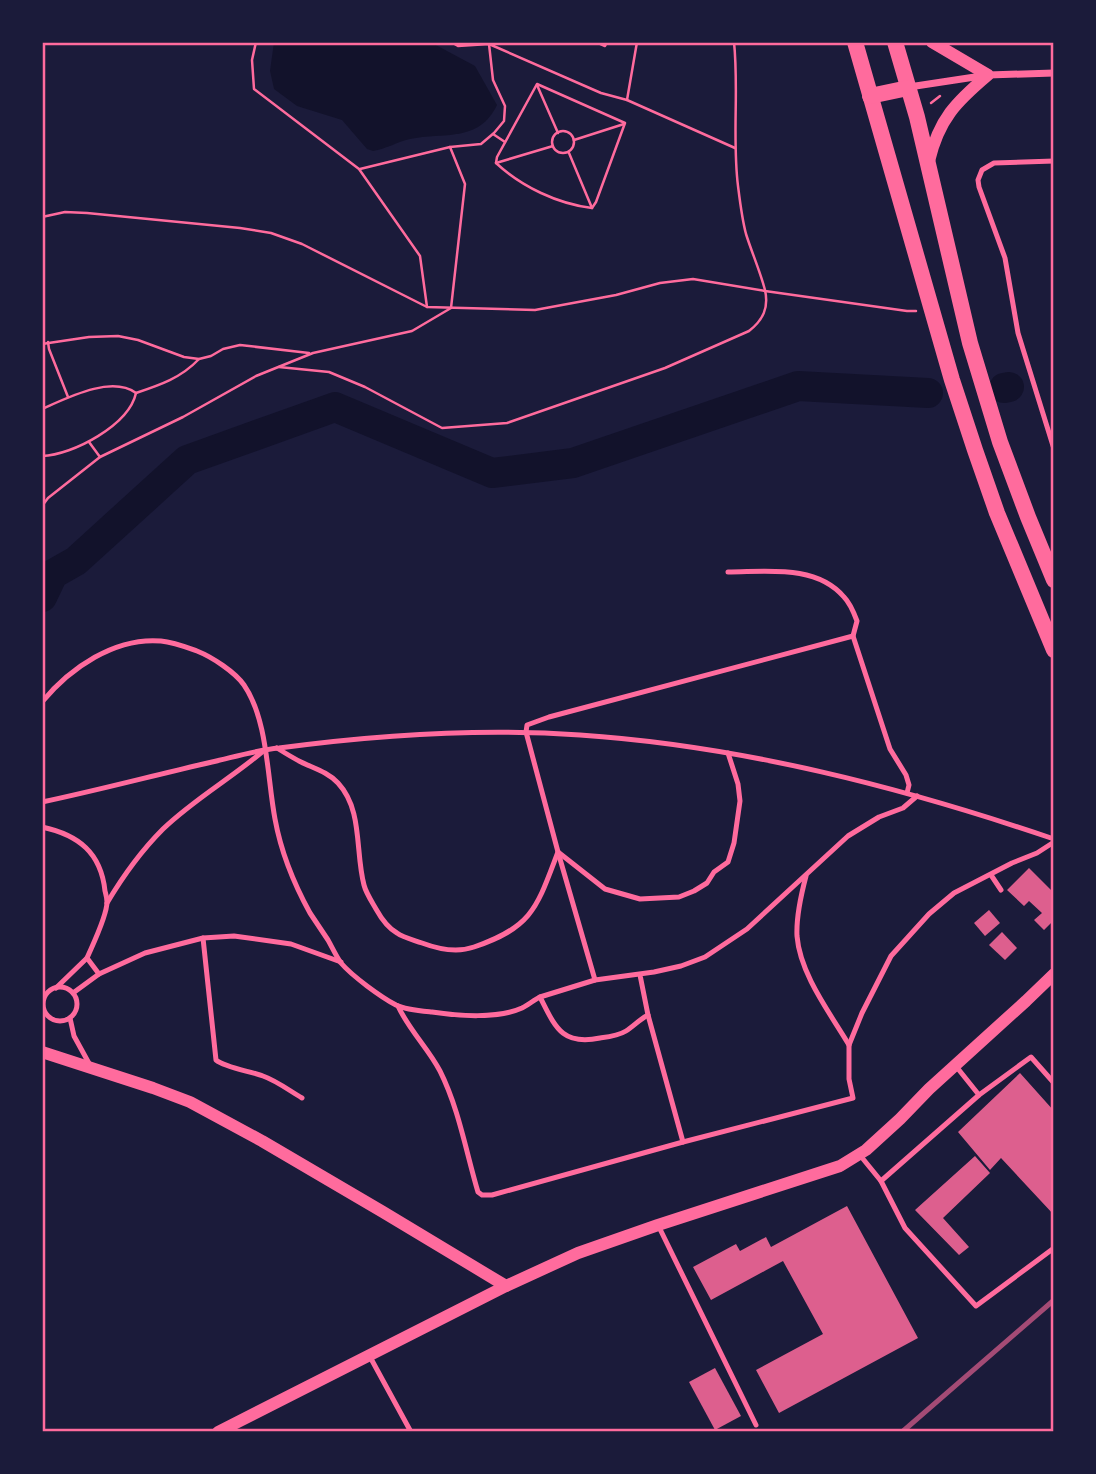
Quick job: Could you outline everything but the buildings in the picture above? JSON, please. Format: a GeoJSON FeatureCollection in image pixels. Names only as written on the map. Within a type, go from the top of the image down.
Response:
{"type":"FeatureCollection","features":[{"type":"Feature","properties":{"kind":"highway"},"geometry":{"type":"LineString","coordinates":[[855,42],[952,380],[997,513],[1054,650]]}},
{"type":"Feature","properties":{"kind":"highway"},"geometry":{"type":"LineString","coordinates":[[895,42],[929,165],[973,355],[1000,442],[1054,580]]}},
{"type":"Feature","properties":{"kind":"highway"},"geometry":{"type":"LineString","coordinates":[[870,96],[908,88]]}},
{"type":"Feature","properties":{"kind":"street"},"geometry":{"type":"LineString","coordinates":[[932,42],[988,75]]}},
{"type":"Feature","properties":{"kind":"street"},"geometry":{"type":"LineString","coordinates":[[908,88],[988,75],[1054,73]]}},
{"type":"Feature","properties":{"kind":"street"},"geometry":{"type":"LineString","coordinates":[[929,165],[934,141],[947,116],[965,94],[988,75]]}},
{"type":"Feature","properties":{"kind":"street"},"geometry":{"type":"LineString","coordinates":[[218,1432],[506,1286],[578,1254],[840,1166],[866,1150],[1052,978]]}},
{"type":"Feature","properties":{"kind":"street"},"geometry":{"type":"LineString","coordinates":[[42,1052],[190,1102],[262,1141],[506,1286]]}},
{"type":"Feature","properties":{"kind":"lane"},"geometry":{"type":"LineString","coordinates":[[1054,161],[994,163],[982,170],[978,180],[1005,258],[1018,333],[1054,449]]}},
{"type":"Feature","properties":{"kind":"lane"},"geometry":{"type":"LineString","coordinates":[[728,572],[805,574],[820,579],[845,597],[857,621],[853,636],[890,749],[906,775],[909,785],[907,793]]}},
{"type":"Feature","properties":{"kind":"lane"},"geometry":{"type":"LineString","coordinates":[[595,980],[526,733],[527,725],[548,717],[853,636]]}},
{"type":"Feature","properties":{"kind":"lane"},"geometry":{"type":"LineString","coordinates":[[42,702],[54,687],[83,665],[107,650],[132,643],[161,641],[208,655],[243,684],[254,706],[262,735],[275,820],[288,865],[311,914],[341,962],[398,1006],[412,1031],[428,1051],[452,1098],[478,1192],[482,1195],[492,1195],[853,1098],[849,1079],[849,1045],[891,956],[906,937],[954,893],[1037,853],[1054,840]]}},
{"type":"Feature","properties":{"kind":"lane"},"geometry":{"type":"LineString","coordinates":[[42,802],[276,748],[473,732],[580,735],[640,740],[728,753],[856,780],[996,819],[1054,840]]}},
{"type":"Feature","properties":{"kind":"lane"},"geometry":{"type":"LineString","coordinates":[[276,748],[321,770],[338,783],[355,818],[365,887],[383,920],[396,933],[428,946],[453,950],[468,949],[501,938],[515,929],[527,918],[540,898],[558,852]]}},
{"type":"Feature","properties":{"kind":"lane"},"geometry":{"type":"LineString","coordinates":[[56,988],[87,958],[107,903],[138,856],[164,828],[242,770],[264,750]]}},
{"type":"Feature","properties":{"kind":"lane"},"geometry":{"type":"LineString","coordinates":[[558,852],[605,889],[640,899],[679,897],[694,891],[707,883],[714,872],[728,862],[734,843],[740,801],[738,784],[728,753]]}},
{"type":"Feature","properties":{"kind":"lane"},"geometry":{"type":"LineString","coordinates":[[398,1006],[453,1015],[500,1013],[521,1008],[540,997],[595,980],[640,975],[681,966],[705,957],[747,929],[848,836],[880,817],[903,808],[917,796]]}},
{"type":"Feature","properties":{"kind":"lane"},"geometry":{"type":"LineString","coordinates":[[42,827],[83,843],[104,876],[107,903]]}},
{"type":"Feature","properties":{"kind":"lane"},"geometry":{"type":"LineString","coordinates":[[991,875],[1000,890]]}},
{"type":"Feature","properties":{"kind":"lane"},"geometry":{"type":"LineString","coordinates":[[806,876],[799,905],[799,950],[822,1000],[849,1045]]}},
{"type":"Feature","properties":{"kind":"lane"},"geometry":{"type":"LineString","coordinates":[[73,993],[99,974],[145,953],[203,938],[234,936],[291,943],[341,962]]}},
{"type":"Feature","properties":{"kind":"lane"},"geometry":{"type":"LineString","coordinates":[[203,938],[216,1060],[267,1077],[302,1098]]}},
{"type":"Feature","properties":{"kind":"lane"},"geometry":{"type":"LineString","coordinates":[[87,958],[99,974]]}},
{"type":"Feature","properties":{"kind":"lane"},"geometry":{"type":"LineString","coordinates":[[640,975],[648,1015],[683,1142]]}},
{"type":"Feature","properties":{"kind":"lane"},"geometry":{"type":"LineString","coordinates":[[56,988],[65,988],[73,993],[77,1003],[70,1018],[60,1021],[49,1017],[43,1008],[43,996],[56,988]]}},
{"type":"Feature","properties":{"kind":"lane"},"geometry":{"type":"LineString","coordinates":[[540,997],[554,1024],[563,1035],[575,1040],[587,1041],[614,1036],[648,1015]]}},
{"type":"Feature","properties":{"kind":"lane"},"geometry":{"type":"LineString","coordinates":[[70,1018],[74,1036],[92,1069]]}},
{"type":"Feature","properties":{"kind":"lane"},"geometry":{"type":"LineString","coordinates":[[881,1181],[979,1095],[1031,1056],[1054,1083]]}},
{"type":"Feature","properties":{"kind":"lane"},"geometry":{"type":"LineString","coordinates":[[955,1065],[979,1095]]}},
{"type":"Feature","properties":{"kind":"lane"},"geometry":{"type":"LineString","coordinates":[[859,1154],[881,1181],[905,1228],[976,1306],[1054,1248]]}},
{"type":"Feature","properties":{"kind":"lane"},"geometry":{"type":"LineString","coordinates":[[658,1225],[755,1426]]}},
{"type":"Feature","properties":{"kind":"lane"},"geometry":{"type":"LineString","coordinates":[[369,1355],[411,1432]]}},
{"type":"Feature","properties":{"kind":"path"},"geometry":{"type":"LineString","coordinates":[[256,42],[252,60],[254,89],[359,169],[419,256],[427,307]]}},
{"type":"Feature","properties":{"kind":"path"},"geometry":{"type":"LineString","coordinates":[[451,42],[458,46],[489,43],[735,148]]}},
{"type":"Feature","properties":{"kind":"path"},"geometry":{"type":"LineString","coordinates":[[596,42],[605,46],[607,42]]}},
{"type":"Feature","properties":{"kind":"path"},"geometry":{"type":"LineString","coordinates":[[627,100],[637,42]]}},
{"type":"Feature","properties":{"kind":"path"},"geometry":{"type":"LineString","coordinates":[[279,367],[329,372],[365,387],[442,428],[507,423],[664,368],[749,331],[760,322],[766,310],[765,291],[745,231],[735,148],[738,98],[734,42]]}},
{"type":"Feature","properties":{"kind":"path"},"geometry":{"type":"LineString","coordinates":[[359,169],[450,147],[481,144],[493,134],[504,121],[505,106],[494,80],[489,43]]}},
{"type":"Feature","properties":{"kind":"path"},"geometry":{"type":"LineString","coordinates":[[537,84],[625,123]]}},
{"type":"Feature","properties":{"kind":"path"},"geometry":{"type":"LineString","coordinates":[[537,84],[558,133]]}},
{"type":"Feature","properties":{"kind":"path"},"geometry":{"type":"LineString","coordinates":[[496,163],[496,157],[537,84]]}},
{"type":"Feature","properties":{"kind":"path"},"geometry":{"type":"LineString","coordinates":[[574,140],[625,123]]}},
{"type":"Feature","properties":{"kind":"path"},"geometry":{"type":"LineString","coordinates":[[592,208],[625,123]]}},
{"type":"Feature","properties":{"kind":"path"},"geometry":{"type":"LineString","coordinates":[[566,132],[572,135],[574,140],[574,145],[568,152],[559,153],[553,146],[553,137],[558,133],[566,132]]}},
{"type":"Feature","properties":{"kind":"path"},"geometry":{"type":"LineString","coordinates":[[493,134],[505,142]]}},
{"type":"Feature","properties":{"kind":"path"},"geometry":{"type":"LineString","coordinates":[[496,163],[553,146]]}},
{"type":"Feature","properties":{"kind":"path"},"geometry":{"type":"LineString","coordinates":[[450,147],[465,184],[451,308]]}},
{"type":"Feature","properties":{"kind":"path"},"geometry":{"type":"LineString","coordinates":[[568,152],[592,208]]}},
{"type":"Feature","properties":{"kind":"path"},"geometry":{"type":"LineString","coordinates":[[496,163],[522,182],[552,198],[592,208]]}},
{"type":"Feature","properties":{"kind":"path"},"geometry":{"type":"LineString","coordinates":[[42,217],[65,212],[87,213],[271,233],[302,244],[427,307],[535,310],[616,295],[660,283],[693,279],[933,313]]}},
{"type":"Feature","properties":{"kind":"path"},"geometry":{"type":"LineString","coordinates":[[42,506],[48,498],[100,457],[183,417],[256,376],[313,353],[412,331],[451,308]]}},
{"type":"Feature","properties":{"kind":"path"},"geometry":{"type":"LineString","coordinates":[[42,344],[118,336],[199,359],[240,345],[313,353]]}},
{"type":"Feature","properties":{"kind":"path"},"geometry":{"type":"LineString","coordinates":[[48,342],[68,397]]}},
{"type":"Feature","properties":{"kind":"path"},"geometry":{"type":"LineString","coordinates":[[42,409],[68,397],[111,386],[123,386],[136,393],[173,380],[199,359]]}},
{"type":"Feature","properties":{"kind":"path"},"geometry":{"type":"LineString","coordinates":[[42,456],[64,451],[105,433],[121,419],[134,401],[136,393]]}},
{"type":"Feature","properties":{"kind":"path"},"geometry":{"type":"LineString","coordinates":[[89,441],[100,457]]}},
{"type":"Feature","properties":{"kind":"shaded area"},"geometry":{"type":"Polygon","coordinates":[[[274,42],[434,44],[475,66],[497,105],[481,125],[471,131],[410,139],[373,151],[367,149],[342,120],[297,106],[274,89],[270,71],[274,42]]]}},
{"type":"Feature","properties":{"kind":"shaded area"},"geometry":{"type":"Polygon","coordinates":[[[49,572],[55,580],[42,606],[42,585],[49,572]]]}},
{"type":"Feature","properties":{"kind":"waterway"},"geometry":{"type":"LineString","coordinates":[[42,597],[53,574],[76,561],[187,460],[335,407],[492,473],[573,463],[798,386],[928,393]]}},
{"type":"Feature","properties":{"kind":"waterway"},"geometry":{"type":"LineString","coordinates":[[1004,388],[1009,387]]}},
{"type":"Feature","properties":{"kind":"railway"},"geometry":{"type":"LineString","coordinates":[[902,1432],[1054,1300]]}}]}
